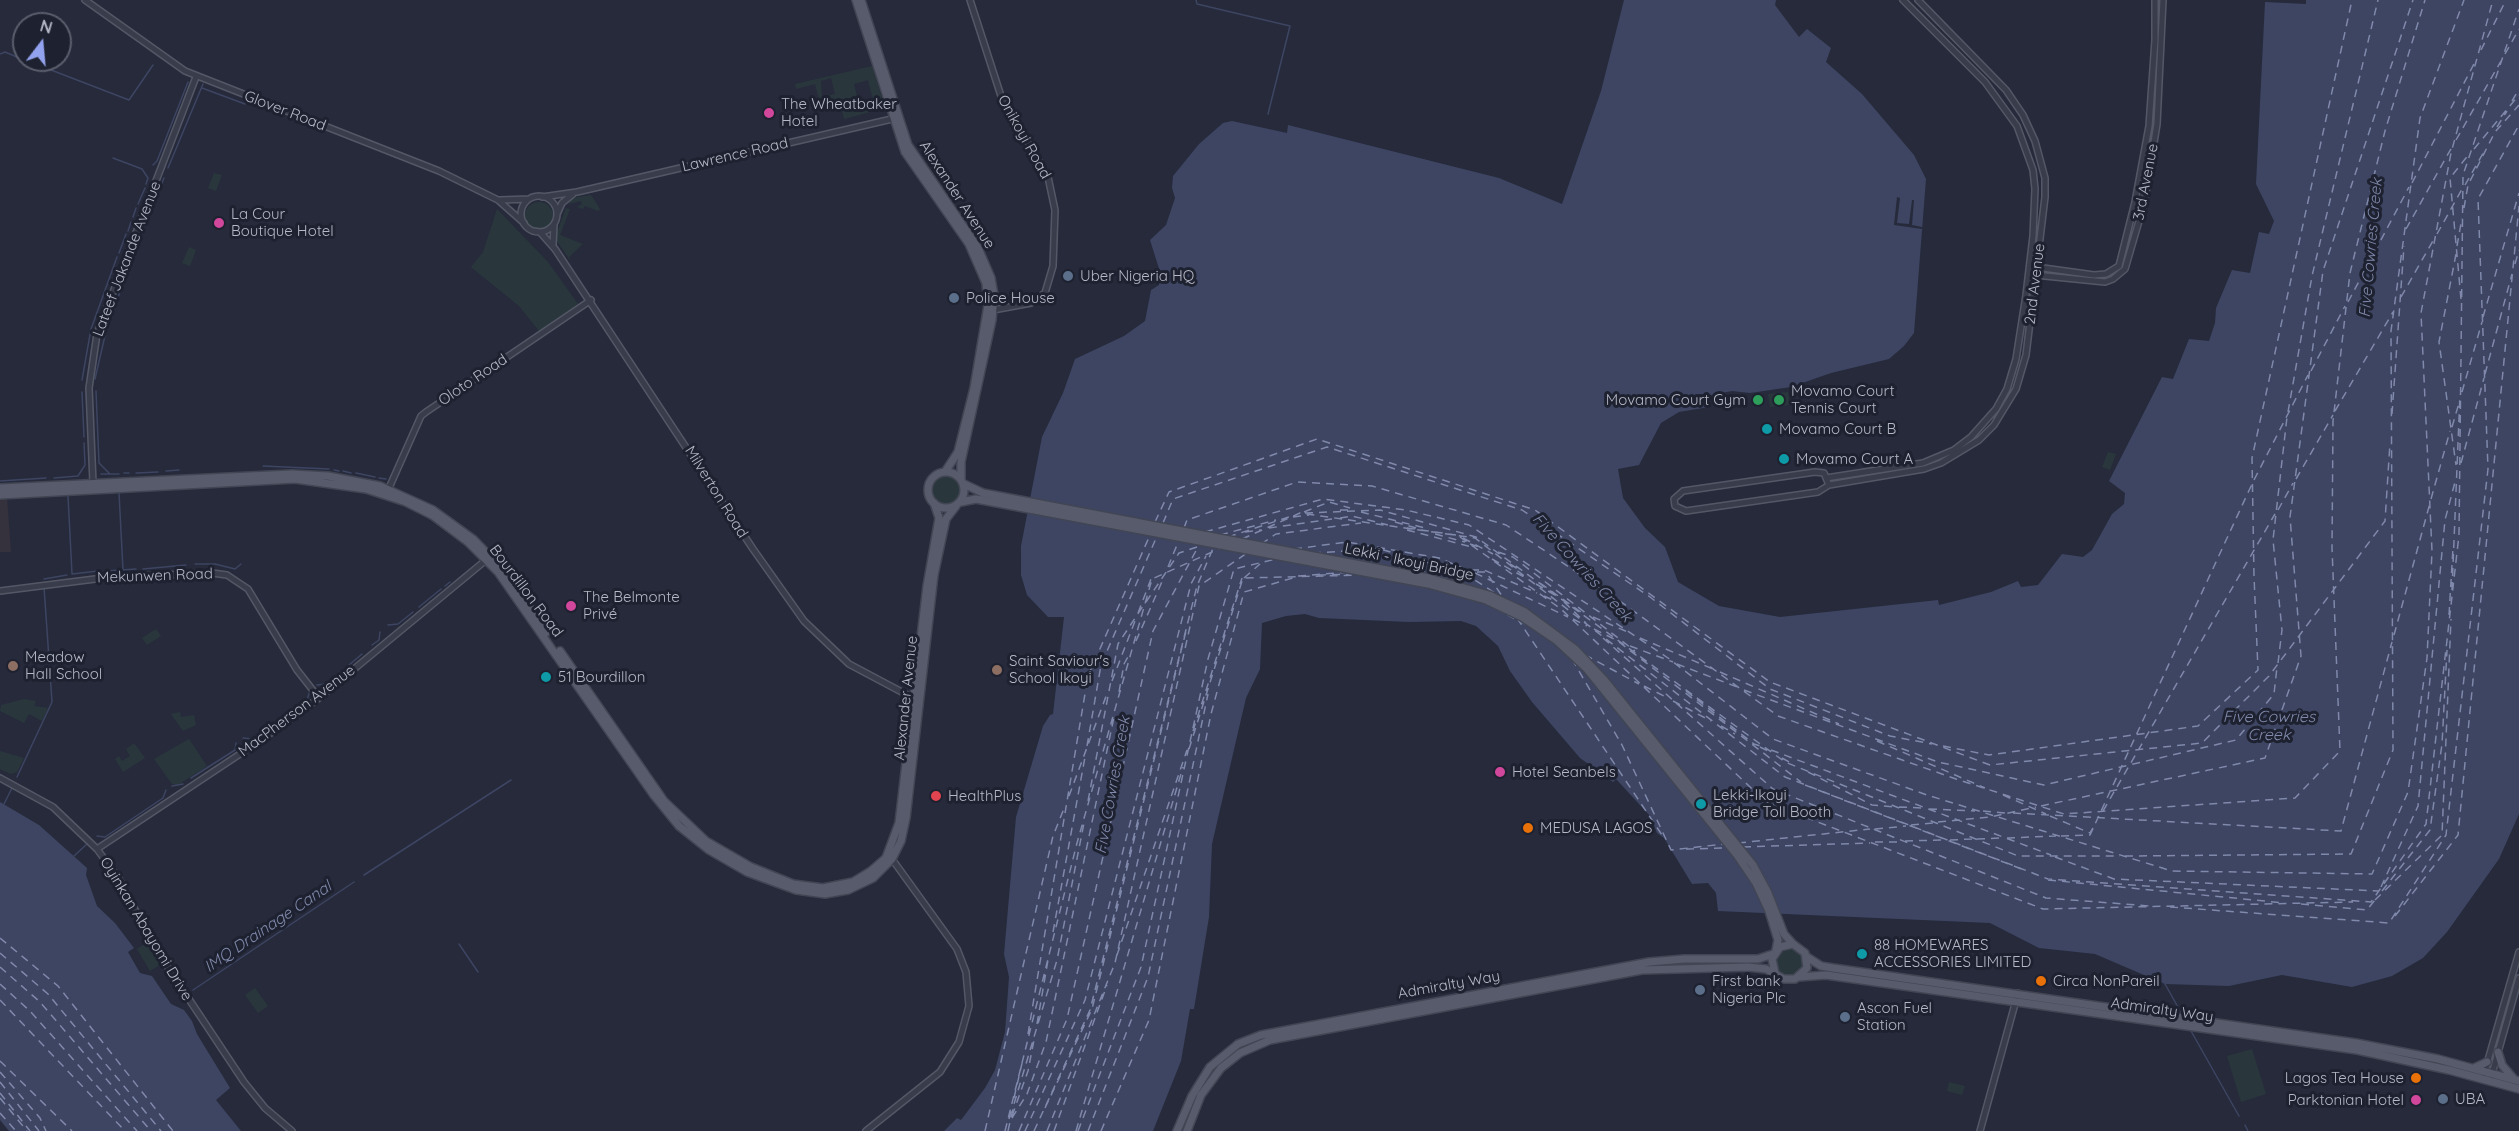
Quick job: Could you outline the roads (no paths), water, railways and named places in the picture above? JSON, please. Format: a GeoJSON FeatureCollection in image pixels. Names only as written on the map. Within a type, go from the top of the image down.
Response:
{"type":"FeatureCollection","features":[{"type":"Feature","properties":{"kind":"main road","name":"Alexander Avenue"},"geometry":{"type":"LineString","coordinates":[[856,0],[892,119],[910,161],[977,258],[987,289],[986,324],[964,431],[955,460],[945,472]]}},
{"type":"Feature","properties":{"kind":"main road","name":"Alexander Avenue"},"geometry":{"type":"LineString","coordinates":[[861,0],[902,133],[915,158],[982,256],[991,278],[993,310],[977,399],[961,462],[963,482]]}},
{"type":"Feature","properties":{"kind":"main road"},"geometry":{"type":"LineString","coordinates":[[945,472],[954,473],[982,497],[946,508],[934,503],[928,494],[929,484],[935,475],[945,472]]}},
{"type":"Feature","properties":{"kind":"main road","name":"Bourdillon Road"},"geometry":{"type":"LineString","coordinates":[[0,495],[292,474],[339,478],[389,488],[445,518],[495,560],[664,801],[706,841],[761,872],[793,884],[816,888],[837,887],[853,882],[889,859]]}},
{"type":"Feature","properties":{"kind":"main road","name":"Bourdillon Road"},"geometry":{"type":"LineString","coordinates":[[0,488],[212,479],[296,479],[382,493],[432,515],[468,542],[486,560],[519,600],[659,803],[679,825],[709,850],[762,878],[813,893],[832,893],[855,887],[880,873],[889,859]]}},
{"type":"Feature","properties":{"kind":"main road"},"geometry":{"type":"LineString","coordinates":[[959,504],[965,494],[963,482]]}},
{"type":"Feature","properties":{"kind":"main road","name":"Lekki - Ikoyi Bridge"},"geometry":{"type":"LineString","coordinates":[[982,497],[1451,589],[1486,600],[1522,617],[1572,654],[1610,695],[1747,869],[1779,932]]}},
{"type":"Feature","properties":{"kind":"main road","name":"Alexander Avenue"},"geometry":{"type":"LineString","coordinates":[[889,859],[904,831],[913,698],[930,565],[939,518],[934,503]]}},
{"type":"Feature","properties":{"kind":"main road","name":"Alexander Avenue"},"geometry":{"type":"LineString","coordinates":[[910,759],[935,565],[946,519],[959,504]]}},
{"type":"Feature","properties":{"kind":"main road"},"geometry":{"type":"LineString","coordinates":[[1779,932],[1793,945],[1802,949],[1807,957],[1806,968],[1799,977],[1789,980],[1775,973],[1771,964],[1779,932]]}},
{"type":"Feature","properties":{"kind":"main road"},"geometry":{"type":"LineString","coordinates":[[1775,952],[1784,945],[1793,945]]}},
{"type":"Feature","properties":{"kind":"main road","name":"Admiralty Way"},"geometry":{"type":"LineString","coordinates":[[1177,1131],[1191,1096],[1210,1067],[1226,1052],[1261,1035],[1649,963],[1684,959],[1758,959],[1775,952]]}},
{"type":"Feature","properties":{"kind":"main road","name":"Admiralty Way"},"geometry":{"type":"LineString","coordinates":[[1807,957],[1821,966],[1833,968],[2356,1043],[2473,1068],[2519,1089]]}},
{"type":"Feature","properties":{"kind":"main road","name":"Admiralty Way"},"geometry":{"type":"LineString","coordinates":[[1186,1131],[1201,1095],[1221,1068],[1240,1053],[1270,1040],[1642,970],[1678,967],[1748,967],[1766,969],[1775,973]]}},
{"type":"Feature","properties":{"kind":"main road","name":"Admiralty Way"},"geometry":{"type":"LineString","coordinates":[[1799,977],[1820,974],[2368,1052],[2517,1080]]}},
{"type":"Feature","properties":{"kind":"main road"},"geometry":{"type":"LineString","coordinates":[[2498,1052],[2502,1065],[2517,1080]]}},
{"type":"Feature","properties":{"kind":"main road"},"geometry":{"type":"LineString","coordinates":[[2473,1068],[2487,1062]]}},
{"type":"Feature","properties":{"kind":"street","name":"Glover Road"},"geometry":{"type":"LineString","coordinates":[[85,0],[167,60],[196,77],[439,171],[498,200],[524,223]]}},
{"type":"Feature","properties":{"kind":"street","name":"Onikoyi Road"},"geometry":{"type":"LineString","coordinates":[[970,0],[1000,96],[1043,167],[1054,200],[1055,231],[1049,285],[1037,301],[993,310]]}},
{"type":"Feature","properties":{"kind":"street","name":"2nd Avenue"},"geometry":{"type":"LineString","coordinates":[[1903,0],[1985,82],[2017,126],[2033,170],[2035,189],[2029,267],[2013,374],[1998,405],[1985,423],[1954,450],[1923,463],[1826,478],[1824,472],[1815,472],[1683,491],[1674,499],[1675,506],[1686,511],[1818,492],[1829,485],[1924,469],[1941,463],[1979,440],[1994,425],[2010,400],[2023,368],[2037,267],[2045,178],[2035,141],[2023,115],[2006,90],[1918,0]]}},
{"type":"Feature","properties":{"kind":"street","name":"3rd Avenue"},"geometry":{"type":"LineString","coordinates":[[2037,267],[2094,275],[2106,274],[2119,266],[2135,202],[2149,126],[2154,60],[2155,0]]}},
{"type":"Feature","properties":{"kind":"street","name":"3rd Avenue"},"geometry":{"type":"LineString","coordinates":[[2028,275],[2105,282],[2113,279],[2125,269],[2144,204],[2155,135],[2163,40],[2163,0]]}},
{"type":"Feature","properties":{"kind":"street","name":"Lateef Jakande Avenue"},"geometry":{"type":"LineString","coordinates":[[93,483],[89,388],[97,334],[196,77]]}},
{"type":"Feature","properties":{"kind":"street","name":"Lawrence Road"},"geometry":{"type":"LineString","coordinates":[[542,197],[577,192],[892,119]]}},
{"type":"Feature","properties":{"kind":"street"},"geometry":{"type":"LineString","coordinates":[[555,249],[552,239],[557,214],[565,200],[577,192]]}},
{"type":"Feature","properties":{"kind":"street"},"geometry":{"type":"LineString","coordinates":[[554,225],[544,231],[533,231],[524,223],[522,212],[529,198],[542,197],[553,203],[557,214]]}},
{"type":"Feature","properties":{"kind":"street","name":"Glover Road"},"geometry":{"type":"LineString","coordinates":[[498,200],[529,198]]}},
{"type":"Feature","properties":{"kind":"street","name":"Milverton Road"},"geometry":{"type":"LineString","coordinates":[[533,231],[540,232],[555,249],[591,300],[753,549],[804,621],[849,664],[913,698]]}},
{"type":"Feature","properties":{"kind":"street"},"geometry":{"type":"LineString","coordinates":[[2029,267],[2037,267]]}},
{"type":"Feature","properties":{"kind":"street","name":"Oloto Road"},"geometry":{"type":"LineString","coordinates":[[389,488],[421,416],[591,300]]}},
{"type":"Feature","properties":{"kind":"street"},"geometry":{"type":"LineString","coordinates":[[1826,478],[1829,485]]}},
{"type":"Feature","properties":{"kind":"street","name":"MacPherson Avenue"},"geometry":{"type":"LineString","coordinates":[[97,849],[261,740],[319,698],[486,560]]}},
{"type":"Feature","properties":{"kind":"street","name":"Mekunwen Road"},"geometry":{"type":"LineString","coordinates":[[0,591],[111,577],[201,573],[227,575],[248,589],[297,670],[319,698]]}},
{"type":"Feature","properties":{"kind":"street","name":"Oyinkan Abayomi Drive"},"geometry":{"type":"LineString","coordinates":[[0,778],[53,807],[97,849],[119,879],[155,948],[244,1082],[265,1108],[292,1131]]}},
{"type":"Feature","properties":{"kind":"street"},"geometry":{"type":"LineString","coordinates":[[866,1131],[940,1072],[959,1042],[969,1006],[966,972],[957,949],[889,859]]}},
{"type":"Feature","properties":{"kind":"street"},"geometry":{"type":"LineString","coordinates":[[2487,1076],[2487,1062],[2519,952]]}},
{"type":"Feature","properties":{"kind":"street"},"geometry":{"type":"LineString","coordinates":[[2487,1076],[2498,1052],[2519,978]]}},
{"type":"Feature","properties":{"kind":"street"},"geometry":{"type":"LineString","coordinates":[[1980,1131],[2018,1002],[2018,993]]}},
{"type":"Feature","properties":{"kind":"water","name":"Five Cowries Creek"},"geometry":{"type":"Polygon","coordinates":[[[1624,0],[1776,0],[1775,5],[1799,37],[1807,29],[1831,48],[1826,62],[1862,94],[1914,155],[1926,179],[1914,333],[1904,346],[1889,359],[1831,373],[1791,387],[1750,393],[1732,391],[1708,396],[1709,407],[1679,412],[1661,423],[1639,465],[1618,469],[1623,498],[1645,528],[1665,547],[1678,582],[1719,606],[1780,617],[1938,600],[1939,605],[1991,592],[2018,581],[2021,587],[2038,585],[2062,554],[2083,557],[2092,550],[2112,514],[2124,504],[2125,493],[2109,481],[2162,377],[2173,379],[2189,339],[2209,341],[2215,323],[2216,308],[2232,270],[2250,273],[2259,232],[2269,234],[2274,221],[2256,184],[2265,2],[2306,4],[2306,0],[2519,0],[2519,814],[2499,859],[2447,932],[2423,958],[2392,976],[2352,987],[2282,975],[2229,986],[2165,984],[2095,954],[2039,948],[1990,923],[1718,911],[1716,893],[1708,883],[1692,884],[1664,838],[1657,833],[1650,816],[1616,779],[1613,782],[1580,758],[1532,702],[1510,671],[1498,646],[1476,626],[1461,621],[1409,622],[1319,618],[1305,614],[1286,616],[1262,623],[1260,669],[1246,698],[1212,844],[1209,917],[1194,1009],[1190,1009],[1181,1061],[1153,1131],[944,1131],[957,1118],[961,1120],[985,1088],[995,1070],[1005,1032],[1009,977],[1004,954],[1016,817],[1043,726],[1053,714],[1064,617],[1048,617],[1027,595],[1021,575],[1021,546],[1042,437],[1063,393],[1075,359],[1124,336],[1145,321],[1151,290],[1159,285],[1161,275],[1150,240],[1166,225],[1175,198],[1172,188],[1173,176],[1199,144],[1223,123],[1232,121],[1287,133],[1288,125],[1499,178],[1562,204],[1601,91],[1624,0]]]}},
{"type":"Feature","properties":{"kind":"water"},"geometry":{"type":"Polygon","coordinates":[[[0,802],[39,825],[87,868],[86,875],[97,906],[115,923],[134,948],[128,952],[140,973],[152,976],[171,1004],[184,1010],[192,1021],[197,1034],[230,1088],[216,1100],[241,1131],[9,1131],[0,1120],[0,802]]]}},
{"type":"Feature","properties":{"kind":"waterway"},"geometry":{"type":"LineString","coordinates":[[1196,0],[1197,4],[1290,26],[1268,114]]}},
{"type":"Feature","properties":{"kind":"waterway"},"geometry":{"type":"LineString","coordinates":[[0,54],[5,52],[12,55]]}},
{"type":"Feature","properties":{"kind":"waterway"},"geometry":{"type":"LineString","coordinates":[[56,72],[129,100],[153,65]]}},
{"type":"Feature","properties":{"kind":"waterway"},"geometry":{"type":"LineString","coordinates":[[153,165],[157,161],[188,82]]}},
{"type":"Feature","properties":{"kind":"waterway"},"geometry":{"type":"LineString","coordinates":[[168,168],[203,84]]}},
{"type":"Feature","properties":{"kind":"waterway"},"geometry":{"type":"LineString","coordinates":[[202,88],[245,104]]}},
{"type":"Feature","properties":{"kind":"waterway"},"geometry":{"type":"LineString","coordinates":[[113,158],[142,169],[148,178],[146,184]]}},
{"type":"Feature","properties":{"kind":"waterway"},"geometry":{"type":"LineString","coordinates":[[150,212],[164,178]]}},
{"type":"Feature","properties":{"kind":"waterway"},"geometry":{"type":"LineString","coordinates":[[138,204],[145,188]]}},
{"type":"Feature","properties":{"kind":"waterway"},"geometry":{"type":"LineString","coordinates":[[133,217],[136,208]]}},
{"type":"Feature","properties":{"kind":"waterway"},"geometry":{"type":"LineString","coordinates":[[145,226],[148,219]]}},
{"type":"Feature","properties":{"kind":"waterway"},"geometry":{"type":"LineString","coordinates":[[128,231],[131,222]]}},
{"type":"Feature","properties":{"kind":"waterway"},"geometry":{"type":"LineString","coordinates":[[127,272],[142,233]]}},
{"type":"Feature","properties":{"kind":"waterway"},"geometry":{"type":"LineString","coordinates":[[119,253],[126,234]]}},
{"type":"Feature","properties":{"kind":"waterway"},"geometry":{"type":"LineString","coordinates":[[82,380],[91,329],[117,257]]}},
{"type":"Feature","properties":{"kind":"waterway"},"geometry":{"type":"LineString","coordinates":[[95,379],[107,327],[124,281]]}},
{"type":"Feature","properties":{"kind":"waterway"},"geometry":{"type":"LineString","coordinates":[[96,391],[99,463],[110,474]]}},
{"type":"Feature","properties":{"kind":"waterway"},"geometry":{"type":"LineString","coordinates":[[82,392],[84,437]]}},
{"type":"Feature","properties":{"kind":"waterway"},"geometry":{"type":"LineString","coordinates":[[54,478],[78,476],[85,465],[84,443]]}},
{"type":"Feature","properties":{"kind":"waterway"},"geometry":{"type":"LineString","coordinates":[[263,466],[329,469]]}},
{"type":"Feature","properties":{"kind":"waterway"},"geometry":{"type":"LineString","coordinates":[[166,471],[179,470]]}},
{"type":"Feature","properties":{"kind":"waterway"},"geometry":{"type":"LineString","coordinates":[[334,470],[339,471]]}},
{"type":"Feature","properties":{"kind":"waterway"},"geometry":{"type":"LineString","coordinates":[[343,471],[351,473]]}},
{"type":"Feature","properties":{"kind":"waterway"},"geometry":{"type":"LineString","coordinates":[[136,473],[158,472]]}},
{"type":"Feature","properties":{"kind":"waterway"},"geometry":{"type":"LineString","coordinates":[[124,473],[129,473]]}},
{"type":"Feature","properties":{"kind":"waterway"},"geometry":{"type":"LineString","coordinates":[[356,473],[375,477]]}},
{"type":"Feature","properties":{"kind":"waterway"},"geometry":{"type":"LineString","coordinates":[[101,474],[119,474]]}},
{"type":"Feature","properties":{"kind":"waterway"},"geometry":{"type":"LineString","coordinates":[[0,481],[46,478]]}},
{"type":"Feature","properties":{"kind":"waterway"},"geometry":{"type":"LineString","coordinates":[[379,478],[386,479]]}},
{"type":"Feature","properties":{"kind":"waterway"},"geometry":{"type":"LineString","coordinates":[[119,493],[123,570]]}},
{"type":"Feature","properties":{"kind":"waterway"},"geometry":{"type":"LineString","coordinates":[[68,496],[72,574],[98,571]]}},
{"type":"Feature","properties":{"kind":"waterway"},"geometry":{"type":"LineString","coordinates":[[422,514],[434,521]]}},
{"type":"Feature","properties":{"kind":"waterway"},"geometry":{"type":"LineString","coordinates":[[195,564],[215,564],[235,569],[241,564]]}},
{"type":"Feature","properties":{"kind":"waterway"},"geometry":{"type":"LineString","coordinates":[[143,569],[186,565]]}},
{"type":"Feature","properties":{"kind":"waterway"},"geometry":{"type":"LineString","coordinates":[[458,579],[473,567]]}},
{"type":"Feature","properties":{"kind":"waterway"},"geometry":{"type":"LineString","coordinates":[[106,571],[136,569]]}},
{"type":"Feature","properties":{"kind":"waterway"},"geometry":{"type":"LineString","coordinates":[[44,579],[67,575]]}},
{"type":"Feature","properties":{"kind":"waterway"},"geometry":{"type":"LineString","coordinates":[[445,586],[450,582]]}},
{"type":"Feature","properties":{"kind":"waterway"},"geometry":{"type":"LineString","coordinates":[[17,777],[52,702],[44,587]]}},
{"type":"Feature","properties":{"kind":"waterway"},"geometry":{"type":"LineString","coordinates":[[419,607],[441,589]]}},
{"type":"Feature","properties":{"kind":"waterway"},"geometry":{"type":"LineString","coordinates":[[388,625],[398,624],[413,612]]}},
{"type":"Feature","properties":{"kind":"waterway"},"geometry":{"type":"LineString","coordinates":[[372,645],[379,640],[380,632]]}},
{"type":"Feature","properties":{"kind":"waterway"},"geometry":{"type":"LineString","coordinates":[[349,665],[362,654]]}},
{"type":"Feature","properties":{"kind":"waterway"},"geometry":{"type":"LineString","coordinates":[[317,685],[326,684],[340,673]]}},
{"type":"Feature","properties":{"kind":"waterway"},"geometry":{"type":"LineString","coordinates":[[269,727],[307,700],[310,691]]}},
{"type":"Feature","properties":{"kind":"waterway"},"geometry":{"type":"LineString","coordinates":[[243,738],[252,739],[265,730]]}},
{"type":"Feature","properties":{"kind":"waterway"},"geometry":{"type":"LineString","coordinates":[[191,778],[235,750],[236,743]]}},
{"type":"Feature","properties":{"kind":"waterway","name":"IMQ Drainage Canal"},"geometry":{"type":"LineString","coordinates":[[364,875],[511,780]]}},
{"type":"Feature","properties":{"kind":"waterway"},"geometry":{"type":"LineString","coordinates":[[172,786],[183,784]]}},
{"type":"Feature","properties":{"kind":"waterway"},"geometry":{"type":"LineString","coordinates":[[4,804],[13,786]]}},
{"type":"Feature","properties":{"kind":"waterway"},"geometry":{"type":"LineString","coordinates":[[97,836],[105,837],[163,798],[166,790]]}},
{"type":"Feature","properties":{"kind":"waterway"},"geometry":{"type":"LineString","coordinates":[[74,856],[88,843]]}},
{"type":"Feature","properties":{"kind":"waterway","name":"IMQ Drainage Canal"},"geometry":{"type":"LineString","coordinates":[[193,990],[354,882]]}},
{"type":"Feature","properties":{"kind":"waterway"},"geometry":{"type":"LineString","coordinates":[[459,944],[478,972]]}},
{"type":"Feature","properties":{"kind":"waterway"},"geometry":{"type":"LineString","coordinates":[[2165,984],[2183,1016]]}},
{"type":"Feature","properties":{"kind":"waterway"},"geometry":{"type":"LineString","coordinates":[[2191,1031],[2239,1116]]}},
{"type":"Feature","properties":{"kind":"waterway"},"geometry":{"type":"LineString","coordinates":[[2245,1125],[2248,1131]]}},
{"type":"Feature","properties":{"kind":"place","name":"The Wheatbaker Hotel"},"geometry":{"type":"Point","coordinates":[769,113]}},
{"type":"Feature","properties":{"kind":"place","name":"La Cour Boutique Hotel"},"geometry":{"type":"Point","coordinates":[219,223]}},
{"type":"Feature","properties":{"kind":"place","name":"Uber Nigeria HQ"},"geometry":{"type":"Point","coordinates":[1068,276]}},
{"type":"Feature","properties":{"kind":"place","name":"Police House"},"geometry":{"type":"Point","coordinates":[954,298]}},
{"type":"Feature","properties":{"kind":"place","name":"Movamo Court Gym"},"geometry":{"type":"Point","coordinates":[1758,400]}},
{"type":"Feature","properties":{"kind":"place","name":"Movamo Court Tennis Court"},"geometry":{"type":"Point","coordinates":[1779,400]}},
{"type":"Feature","properties":{"kind":"place","name":"Movamo Court B"},"geometry":{"type":"Point","coordinates":[1767,429]}},
{"type":"Feature","properties":{"kind":"place","name":"Movamo Court A"},"geometry":{"type":"Point","coordinates":[1784,459]}},
{"type":"Feature","properties":{"kind":"place","name":"The Belmonte Privé"},"geometry":{"type":"Point","coordinates":[571,606]}},
{"type":"Feature","properties":{"kind":"place","name":"Meadow Hall School"},"geometry":{"type":"Point","coordinates":[13,666]}},
{"type":"Feature","properties":{"kind":"place","name":"Saint Saviour's School Ikoyi"},"geometry":{"type":"Point","coordinates":[997,670]}},
{"type":"Feature","properties":{"kind":"place","name":"51 Bourdillon"},"geometry":{"type":"Point","coordinates":[546,677]}},
{"type":"Feature","properties":{"kind":"place","name":"Hotel Seanbels"},"geometry":{"type":"Point","coordinates":[1500,772]}},
{"type":"Feature","properties":{"kind":"place","name":"HealthPlus"},"geometry":{"type":"Point","coordinates":[936,796]}},
{"type":"Feature","properties":{"kind":"place","name":"Lekki-Ikoyi Bridge Toll Booth"},"geometry":{"type":"Point","coordinates":[1701,804]}},
{"type":"Feature","properties":{"kind":"place","name":"MEDUSA LAGOS"},"geometry":{"type":"Point","coordinates":[1528,828]}},
{"type":"Feature","properties":{"kind":"place","name":"88 HOMEWARES ACCESSORIES LIMITED"},"geometry":{"type":"Point","coordinates":[1862,954]}},
{"type":"Feature","properties":{"kind":"place","name":"Circa NonPareil"},"geometry":{"type":"Point","coordinates":[2041,981]}},
{"type":"Feature","properties":{"kind":"place","name":"First bank Nigeria Plc"},"geometry":{"type":"Point","coordinates":[1700,990]}},
{"type":"Feature","properties":{"kind":"place","name":"Ascon Fuel Station"},"geometry":{"type":"Point","coordinates":[1845,1017]}},
{"type":"Feature","properties":{"kind":"place","name":"Lagos Tea House"},"geometry":{"type":"Point","coordinates":[2416,1078]}},
{"type":"Feature","properties":{"kind":"place","name":"UBA"},"geometry":{"type":"Point","coordinates":[2443,1099]}},
{"type":"Feature","properties":{"kind":"place","name":"Parktonian Hotel"},"geometry":{"type":"Point","coordinates":[2416,1100]}}]}
